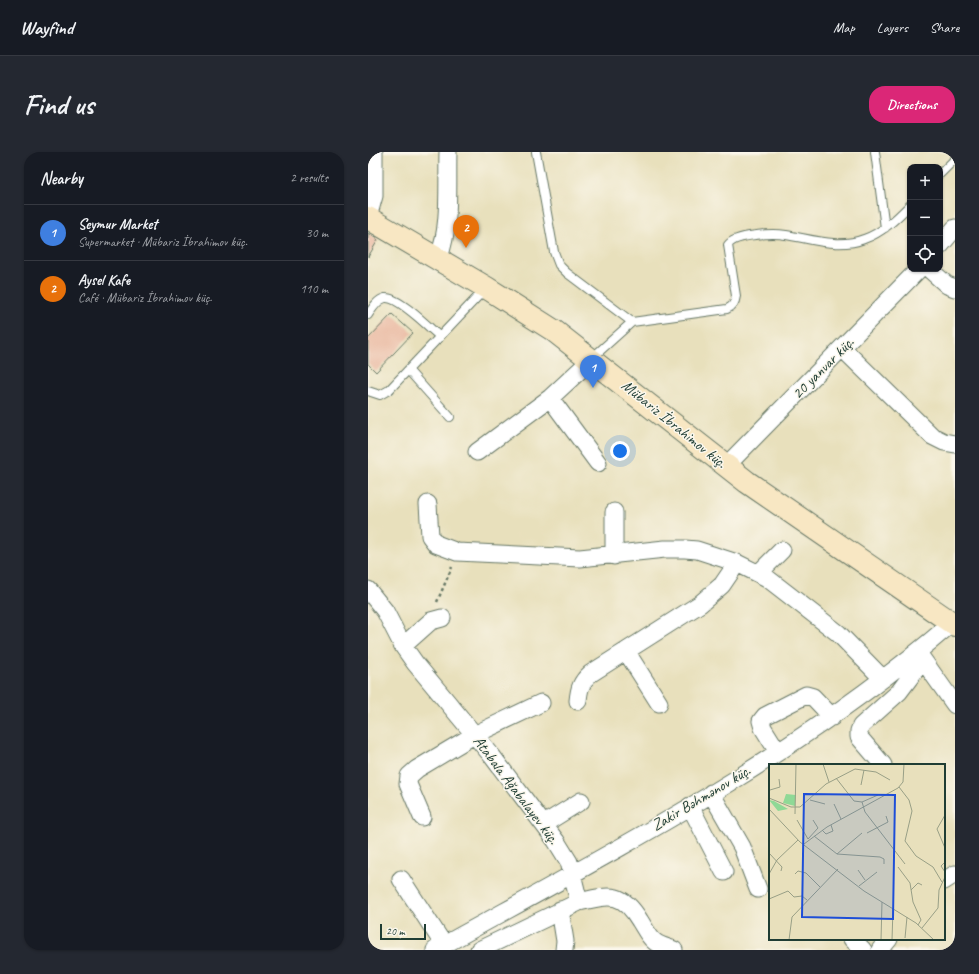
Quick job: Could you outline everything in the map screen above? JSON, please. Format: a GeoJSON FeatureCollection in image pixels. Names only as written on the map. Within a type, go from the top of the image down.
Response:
{"type":"FeatureCollection","features":[{"type":"Feature","properties":{"kind":"street"},"geometry":{"type":"LineString","coordinates":[[368,217],[374,188],[374,152]]}},
{"type":"Feature","properties":{"kind":"street"},"geometry":{"type":"LineString","coordinates":[[438,260],[445,242],[448,152]]}},
{"type":"Feature","properties":{"kind":"street","name":"Mübariz İbrahimov küç."},"geometry":{"type":"LineString","coordinates":[[368,217],[487,288],[553,330],[769,498],[954,624]]}},
{"type":"Feature","properties":{"kind":"street"},"geometry":{"type":"LineString","coordinates":[[943,242],[955,228]]}},
{"type":"Feature","properties":{"kind":"street","name":"20 yanvar küç."},"geometry":{"type":"LineString","coordinates":[[726,466],[916,272]]}},
{"type":"Feature","properties":{"kind":"street"},"geometry":{"type":"LineString","coordinates":[[932,272],[947,285],[955,288]]}},
{"type":"Feature","properties":{"kind":"street"},"geometry":{"type":"LineString","coordinates":[[842,348],[932,436],[944,442],[955,444]]}},
{"type":"Feature","properties":{"kind":"street"},"geometry":{"type":"LineString","coordinates":[[477,452],[550,398],[592,359]]}},
{"type":"Feature","properties":{"kind":"street"},"geometry":{"type":"LineString","coordinates":[[550,398],[598,464]]}},
{"type":"Feature","properties":{"kind":"street"},"geometry":{"type":"LineString","coordinates":[[428,504],[430,536],[436,544],[457,552],[580,558],[614,556],[665,549],[685,549],[697,550],[737,563],[759,573],[838,633],[883,679]]}},
{"type":"Feature","properties":{"kind":"street"},"geometry":{"type":"LineString","coordinates":[[614,512],[614,556]]}},
{"type":"Feature","properties":{"kind":"street"},"geometry":{"type":"LineString","coordinates":[[759,573],[782,550]]}},
{"type":"Feature","properties":{"kind":"street"},"geometry":{"type":"LineString","coordinates":[[578,701],[579,689],[583,681],[590,674],[713,594],[722,585],[737,563]]}},
{"type":"Feature","properties":{"kind":"street","name":"Atabala Ağabalayev küç."},"geometry":{"type":"LineString","coordinates":[[368,590],[385,610],[403,646],[415,663],[544,824],[564,854],[573,875],[579,902]]}},
{"type":"Feature","properties":{"kind":"street"},"geometry":{"type":"LineString","coordinates":[[403,646],[439,618]]}},
{"type":"Feature","properties":{"kind":"street","name":"Zakir Bəhmənov küç."},"geometry":{"type":"LineString","coordinates":[[439,947],[573,875],[712,793],[778,752],[832,717],[883,679],[920,656],[954,624]]}},
{"type":"Feature","properties":{"kind":"street"},"geometry":{"type":"LineString","coordinates":[[626,651],[659,703]]}},
{"type":"Feature","properties":{"kind":"street"},"geometry":{"type":"LineString","coordinates":[[882,764],[859,737],[859,731],[861,726],[899,692],[920,656],[955,705]]}},
{"type":"Feature","properties":{"kind":"street"},"geometry":{"type":"LineString","coordinates":[[778,752],[763,728],[761,721],[765,716],[806,695],[813,697],[832,717]]}},
{"type":"Feature","properties":{"kind":"street"},"geometry":{"type":"LineString","coordinates":[[422,817],[408,784],[409,776],[417,769],[474,735],[541,703]]}},
{"type":"Feature","properties":{"kind":"street"},"geometry":{"type":"LineString","coordinates":[[712,793],[742,847],[758,889]]}},
{"type":"Feature","properties":{"kind":"street"},"geometry":{"type":"LineString","coordinates":[[544,824],[581,801]]}},
{"type":"Feature","properties":{"kind":"street"},"geometry":{"type":"LineString","coordinates":[[690,806],[724,872]]}},
{"type":"Feature","properties":{"kind":"street"},"geometry":{"type":"LineString","coordinates":[[945,880],[955,874]]}},
{"type":"Feature","properties":{"kind":"street"},"geometry":{"type":"LineString","coordinates":[[401,879],[439,947]]}},
{"type":"Feature","properties":{"kind":"street"},"geometry":{"type":"LineString","coordinates":[[479,950],[579,902],[612,897],[622,899],[632,907],[654,942],[674,950]]}},
{"type":"Feature","properties":{"kind":"street"},"geometry":{"type":"LineString","coordinates":[[560,910],[565,941],[564,950]]}},
{"type":"Feature","properties":{"kind":"street"},"geometry":{"type":"LineString","coordinates":[[853,940],[863,950]]}},
{"type":"Feature","properties":{"kind":"street"},"geometry":{"type":"LineString","coordinates":[[880,950],[888,940]]}},
{"type":"Feature","properties":{"kind":"lane"},"geometry":{"type":"LineString","coordinates":[[536,152],[554,252],[559,265],[632,322]]}},
{"type":"Feature","properties":{"kind":"lane"},"geometry":{"type":"LineString","coordinates":[[875,152],[885,228]]}},
{"type":"Feature","properties":{"kind":"lane"},"geometry":{"type":"LineString","coordinates":[[943,171],[955,159]]}},
{"type":"Feature","properties":{"kind":"lane"},"geometry":{"type":"LineString","coordinates":[[592,359],[632,322],[727,309],[732,307],[736,296],[728,245],[731,240],[739,237],[779,234],[826,242],[849,242],[864,240],[885,228],[907,208]]}},
{"type":"Feature","properties":{"kind":"lane"},"geometry":{"type":"LineString","coordinates":[[368,391],[380,395],[389,390],[409,371],[487,288]]}},
{"type":"Feature","properties":{"kind":"lane"},"geometry":{"type":"LineString","coordinates":[[368,315],[377,302],[385,298],[396,300],[440,337]]}},
{"type":"Feature","properties":{"kind":"lane"},"geometry":{"type":"LineString","coordinates":[[409,371],[450,417]]}},
{"type":"Feature","properties":{"kind":"path"},"geometry":{"type":"LineString","coordinates":[[439,618],[435,608],[454,563],[457,552]]}},
{"type":"Feature","properties":{"kind":"building"},"geometry":{"type":"Polygon","coordinates":[[[368,233],[378,240],[368,257],[368,233]]]}},
{"type":"Feature","properties":{"kind":"building"},"geometry":{"type":"Polygon","coordinates":[[[392,314],[413,333],[376,372],[368,364],[368,339],[392,314]]]}},
{"type":"Feature","properties":{"kind":"place","name":"Aysel Kafe"},"geometry":{"type":"Point","coordinates":[466,248]}},
{"type":"Feature","properties":{"kind":"place","name":"Seymur Market"},"geometry":{"type":"Point","coordinates":[593,388]}}]}
